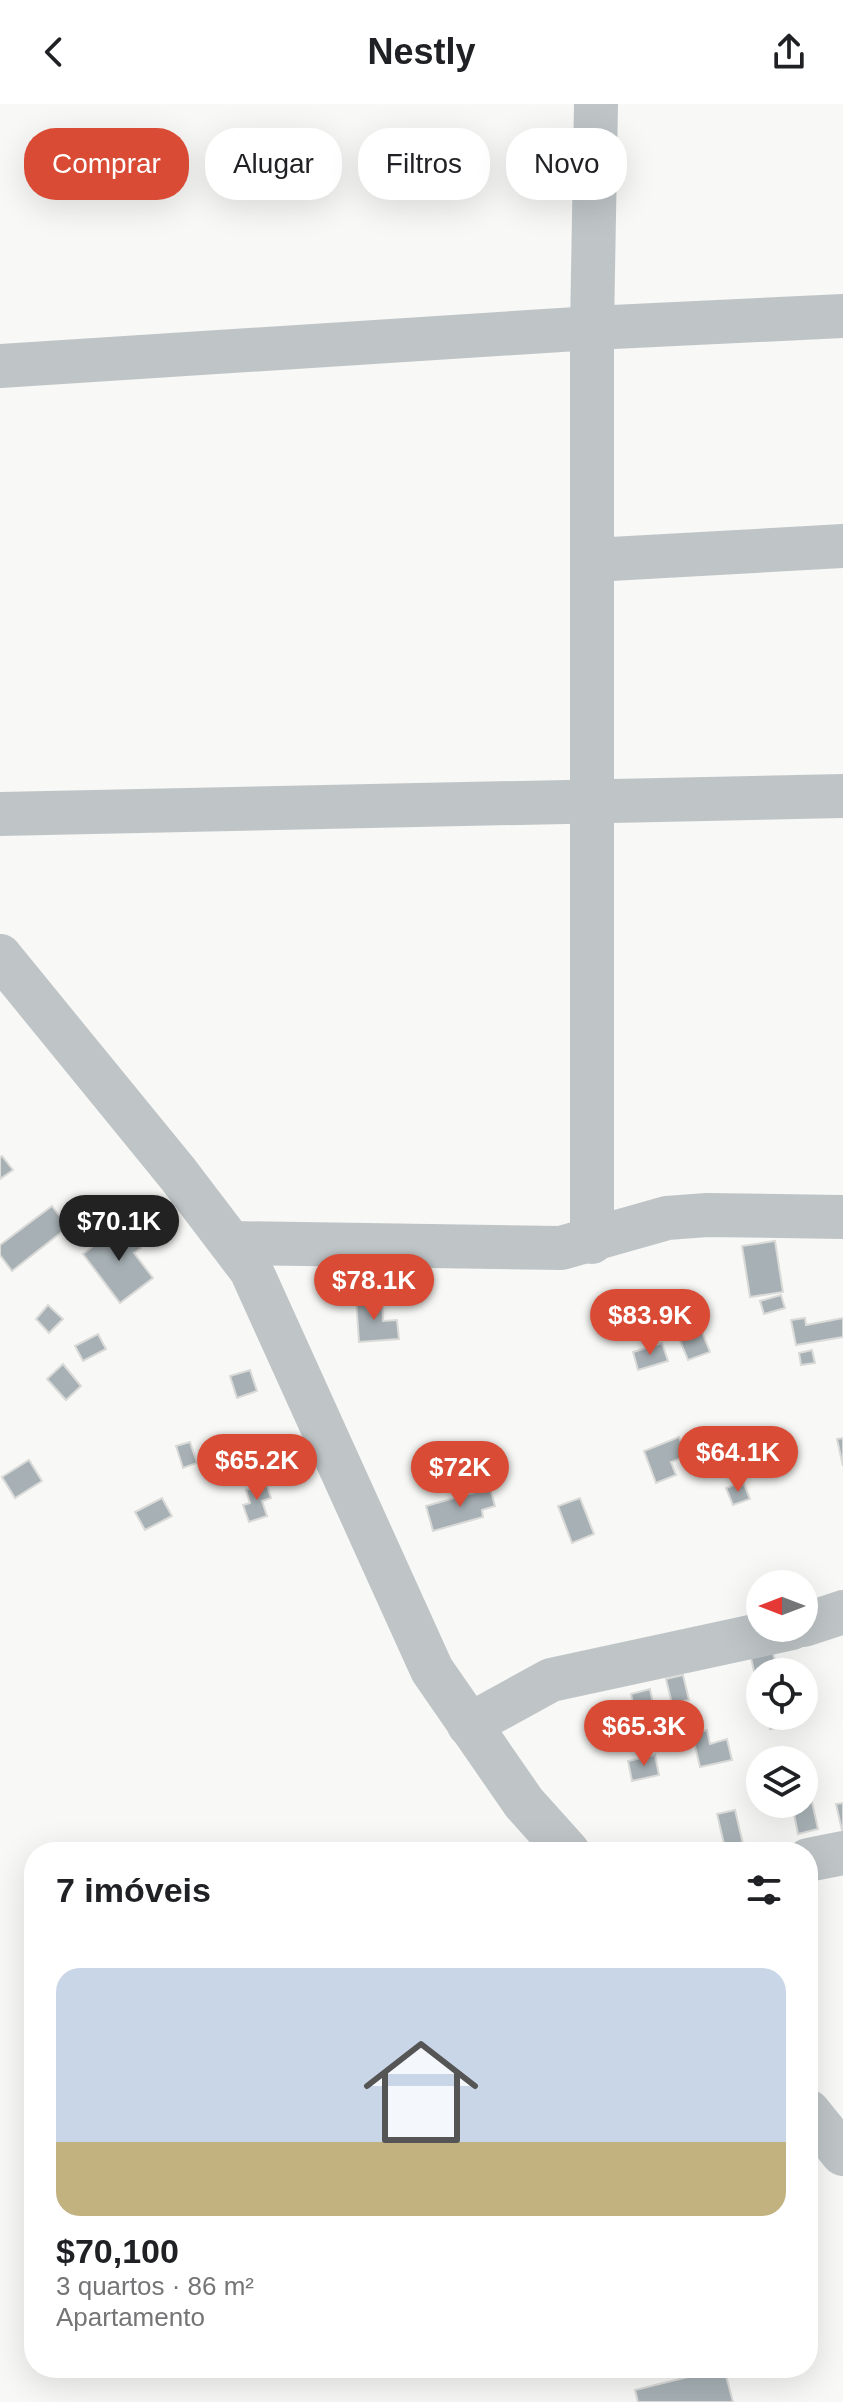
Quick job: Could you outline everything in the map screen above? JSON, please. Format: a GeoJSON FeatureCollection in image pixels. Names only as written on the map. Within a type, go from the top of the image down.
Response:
{"type":"FeatureCollection","features":[{"type":"Feature","properties":{"kind":"street"},"geometry":{"type":"LineString","coordinates":[[592,1242],[592,328],[596,104]]}},
{"type":"Feature","properties":{"kind":"street"},"geometry":{"type":"LineString","coordinates":[[0,366],[592,328],[843,316]]}},
{"type":"Feature","properties":{"kind":"street"},"geometry":{"type":"LineString","coordinates":[[593,560],[843,546]]}},
{"type":"Feature","properties":{"kind":"street"},"geometry":{"type":"LineString","coordinates":[[0,814],[843,796]]}},
{"type":"Feature","properties":{"kind":"street"},"geometry":{"type":"LineString","coordinates":[[0,956],[251,1270],[432,1670],[524,1803],[559,1842]]}},
{"type":"Feature","properties":{"kind":"street"},"geometry":{"type":"LineString","coordinates":[[231,1243],[561,1248],[592,1242],[667,1218],[707,1215],[843,1217]]}},
{"type":"Feature","properties":{"kind":"street"},"geometry":{"type":"LineString","coordinates":[[818,1620],[843,1612]]}},
{"type":"Feature","properties":{"kind":"street"},"geometry":{"type":"LineString","coordinates":[[469,1725],[551,1680],[746,1638]]}},
{"type":"Feature","properties":{"kind":"street"},"geometry":{"type":"LineString","coordinates":[[818,1858],[843,1853]]}},
{"type":"Feature","properties":{"kind":"street"},"geometry":{"type":"LineString","coordinates":[[818,2123],[843,2154]]}},
{"type":"Feature","properties":{"kind":"building"},"geometry":{"type":"Polygon","coordinates":[[[2,1156],[13,1170],[0,1179],[0,1158],[2,1156]]]}},
{"type":"Feature","properties":{"kind":"building"},"geometry":{"type":"Polygon","coordinates":[[[52,1206],[68,1227],[12,1271],[0,1255],[0,1245],[52,1206]]]}},
{"type":"Feature","properties":{"kind":"building"},"geometry":{"type":"Polygon","coordinates":[[[123,1223],[141,1248],[134,1253],[153,1278],[120,1303],[83,1254],[123,1223]]]}},
{"type":"Feature","properties":{"kind":"building"},"geometry":{"type":"Polygon","coordinates":[[[775,1241],[783,1292],[750,1297],[742,1246],[775,1241]]]}},
{"type":"Feature","properties":{"kind":"building"},"geometry":{"type":"Polygon","coordinates":[[[781,1295],[785,1308],[764,1314],[760,1301],[781,1295]]]}},
{"type":"Feature","properties":{"kind":"building"},"geometry":{"type":"Polygon","coordinates":[[[382,1297],[383,1321],[397,1320],[399,1339],[359,1342],[356,1299],[382,1297]]]}},
{"type":"Feature","properties":{"kind":"building"},"geometry":{"type":"Polygon","coordinates":[[[48,1305],[63,1319],[49,1333],[36,1319],[48,1305]]]}},
{"type":"Feature","properties":{"kind":"building"},"geometry":{"type":"Polygon","coordinates":[[[696,1317],[710,1352],[688,1360],[674,1326],[696,1317]]]}},
{"type":"Feature","properties":{"kind":"building"},"geometry":{"type":"Polygon","coordinates":[[[805,1318],[806,1325],[843,1318],[843,1337],[796,1345],[791,1320],[805,1318]]]}},
{"type":"Feature","properties":{"kind":"building"},"geometry":{"type":"Polygon","coordinates":[[[98,1334],[106,1349],[83,1361],[75,1346],[98,1334]]]}},
{"type":"Feature","properties":{"kind":"building"},"geometry":{"type":"Polygon","coordinates":[[[662,1343],[668,1361],[638,1370],[633,1352],[662,1343]]]}},
{"type":"Feature","properties":{"kind":"building"},"geometry":{"type":"Polygon","coordinates":[[[812,1350],[815,1363],[801,1365],[799,1353],[812,1350]]]}},
{"type":"Feature","properties":{"kind":"building"},"geometry":{"type":"Polygon","coordinates":[[[63,1364],[81,1386],[66,1400],[47,1379],[63,1364]]]}},
{"type":"Feature","properties":{"kind":"building"},"geometry":{"type":"Polygon","coordinates":[[[250,1370],[257,1391],[237,1398],[230,1376],[250,1370]]]}},
{"type":"Feature","properties":{"kind":"building"},"geometry":{"type":"Polygon","coordinates":[[[679,1437],[687,1456],[671,1462],[676,1475],[656,1483],[644,1451],[679,1437]]]}},
{"type":"Feature","properties":{"kind":"building"},"geometry":{"type":"Polygon","coordinates":[[[843,1438],[843,1466],[837,1439],[843,1438]]]}},
{"type":"Feature","properties":{"kind":"building"},"geometry":{"type":"Polygon","coordinates":[[[190,1442],[197,1463],[183,1468],[176,1446],[190,1442]]]}},
{"type":"Feature","properties":{"kind":"building"},"geometry":{"type":"Polygon","coordinates":[[[29,1460],[42,1481],[15,1498],[2,1477],[29,1460]]]}},
{"type":"Feature","properties":{"kind":"building"},"geometry":{"type":"Polygon","coordinates":[[[743,1482],[750,1499],[733,1505],[726,1488],[743,1482]]]}},
{"type":"Feature","properties":{"kind":"building"},"geometry":{"type":"Polygon","coordinates":[[[266,1483],[271,1498],[262,1501],[267,1516],[249,1522],[243,1505],[250,1503],[246,1490],[266,1483]]]}},
{"type":"Feature","properties":{"kind":"building"},"geometry":{"type":"Polygon","coordinates":[[[490,1488],[495,1506],[482,1510],[483,1517],[433,1531],[426,1506],[490,1488]]]}},
{"type":"Feature","properties":{"kind":"building"},"geometry":{"type":"Polygon","coordinates":[[[162,1498],[172,1516],[145,1530],[135,1512],[162,1498]]]}},
{"type":"Feature","properties":{"kind":"building"},"geometry":{"type":"Polygon","coordinates":[[[580,1498],[594,1534],[572,1543],[558,1506],[580,1498]]]}},
{"type":"Feature","properties":{"kind":"building"},"geometry":{"type":"Polygon","coordinates":[[[773,1653],[774,1658],[751,1658],[773,1653]]]}},
{"type":"Feature","properties":{"kind":"building"},"geometry":{"type":"Polygon","coordinates":[[[683,1675],[689,1700],[672,1704],[666,1679],[683,1675]]]}},
{"type":"Feature","properties":{"kind":"building"},"geometry":{"type":"Polygon","coordinates":[[[650,1689],[654,1708],[635,1712],[631,1694],[650,1689]]]}},
{"type":"Feature","properties":{"kind":"building"},"geometry":{"type":"Polygon","coordinates":[[[707,1730],[710,1744],[727,1739],[732,1760],[700,1767],[692,1734],[707,1730]]]}},
{"type":"Feature","properties":{"kind":"building"},"geometry":{"type":"Polygon","coordinates":[[[655,1755],[659,1775],[632,1781],[628,1761],[655,1755]]]}},
{"type":"Feature","properties":{"kind":"building"},"geometry":{"type":"Polygon","coordinates":[[[843,1803],[843,1835],[836,1804],[843,1803]]]}},
{"type":"Feature","properties":{"kind":"building"},"geometry":{"type":"Polygon","coordinates":[[[735,1810],[743,1842],[724,1842],[717,1814],[735,1810]]]}},
{"type":"Feature","properties":{"kind":"building"},"geometry":{"type":"Polygon","coordinates":[[[795,1818],[816,1818],[818,1829],[798,1834],[795,1818]]]}},
{"type":"Feature","properties":{"kind":"building"},"geometry":{"type":"Polygon","coordinates":[[[684,2378],[727,2378],[733,2402],[638,2402],[635,2390],[684,2378]]]}}]}
